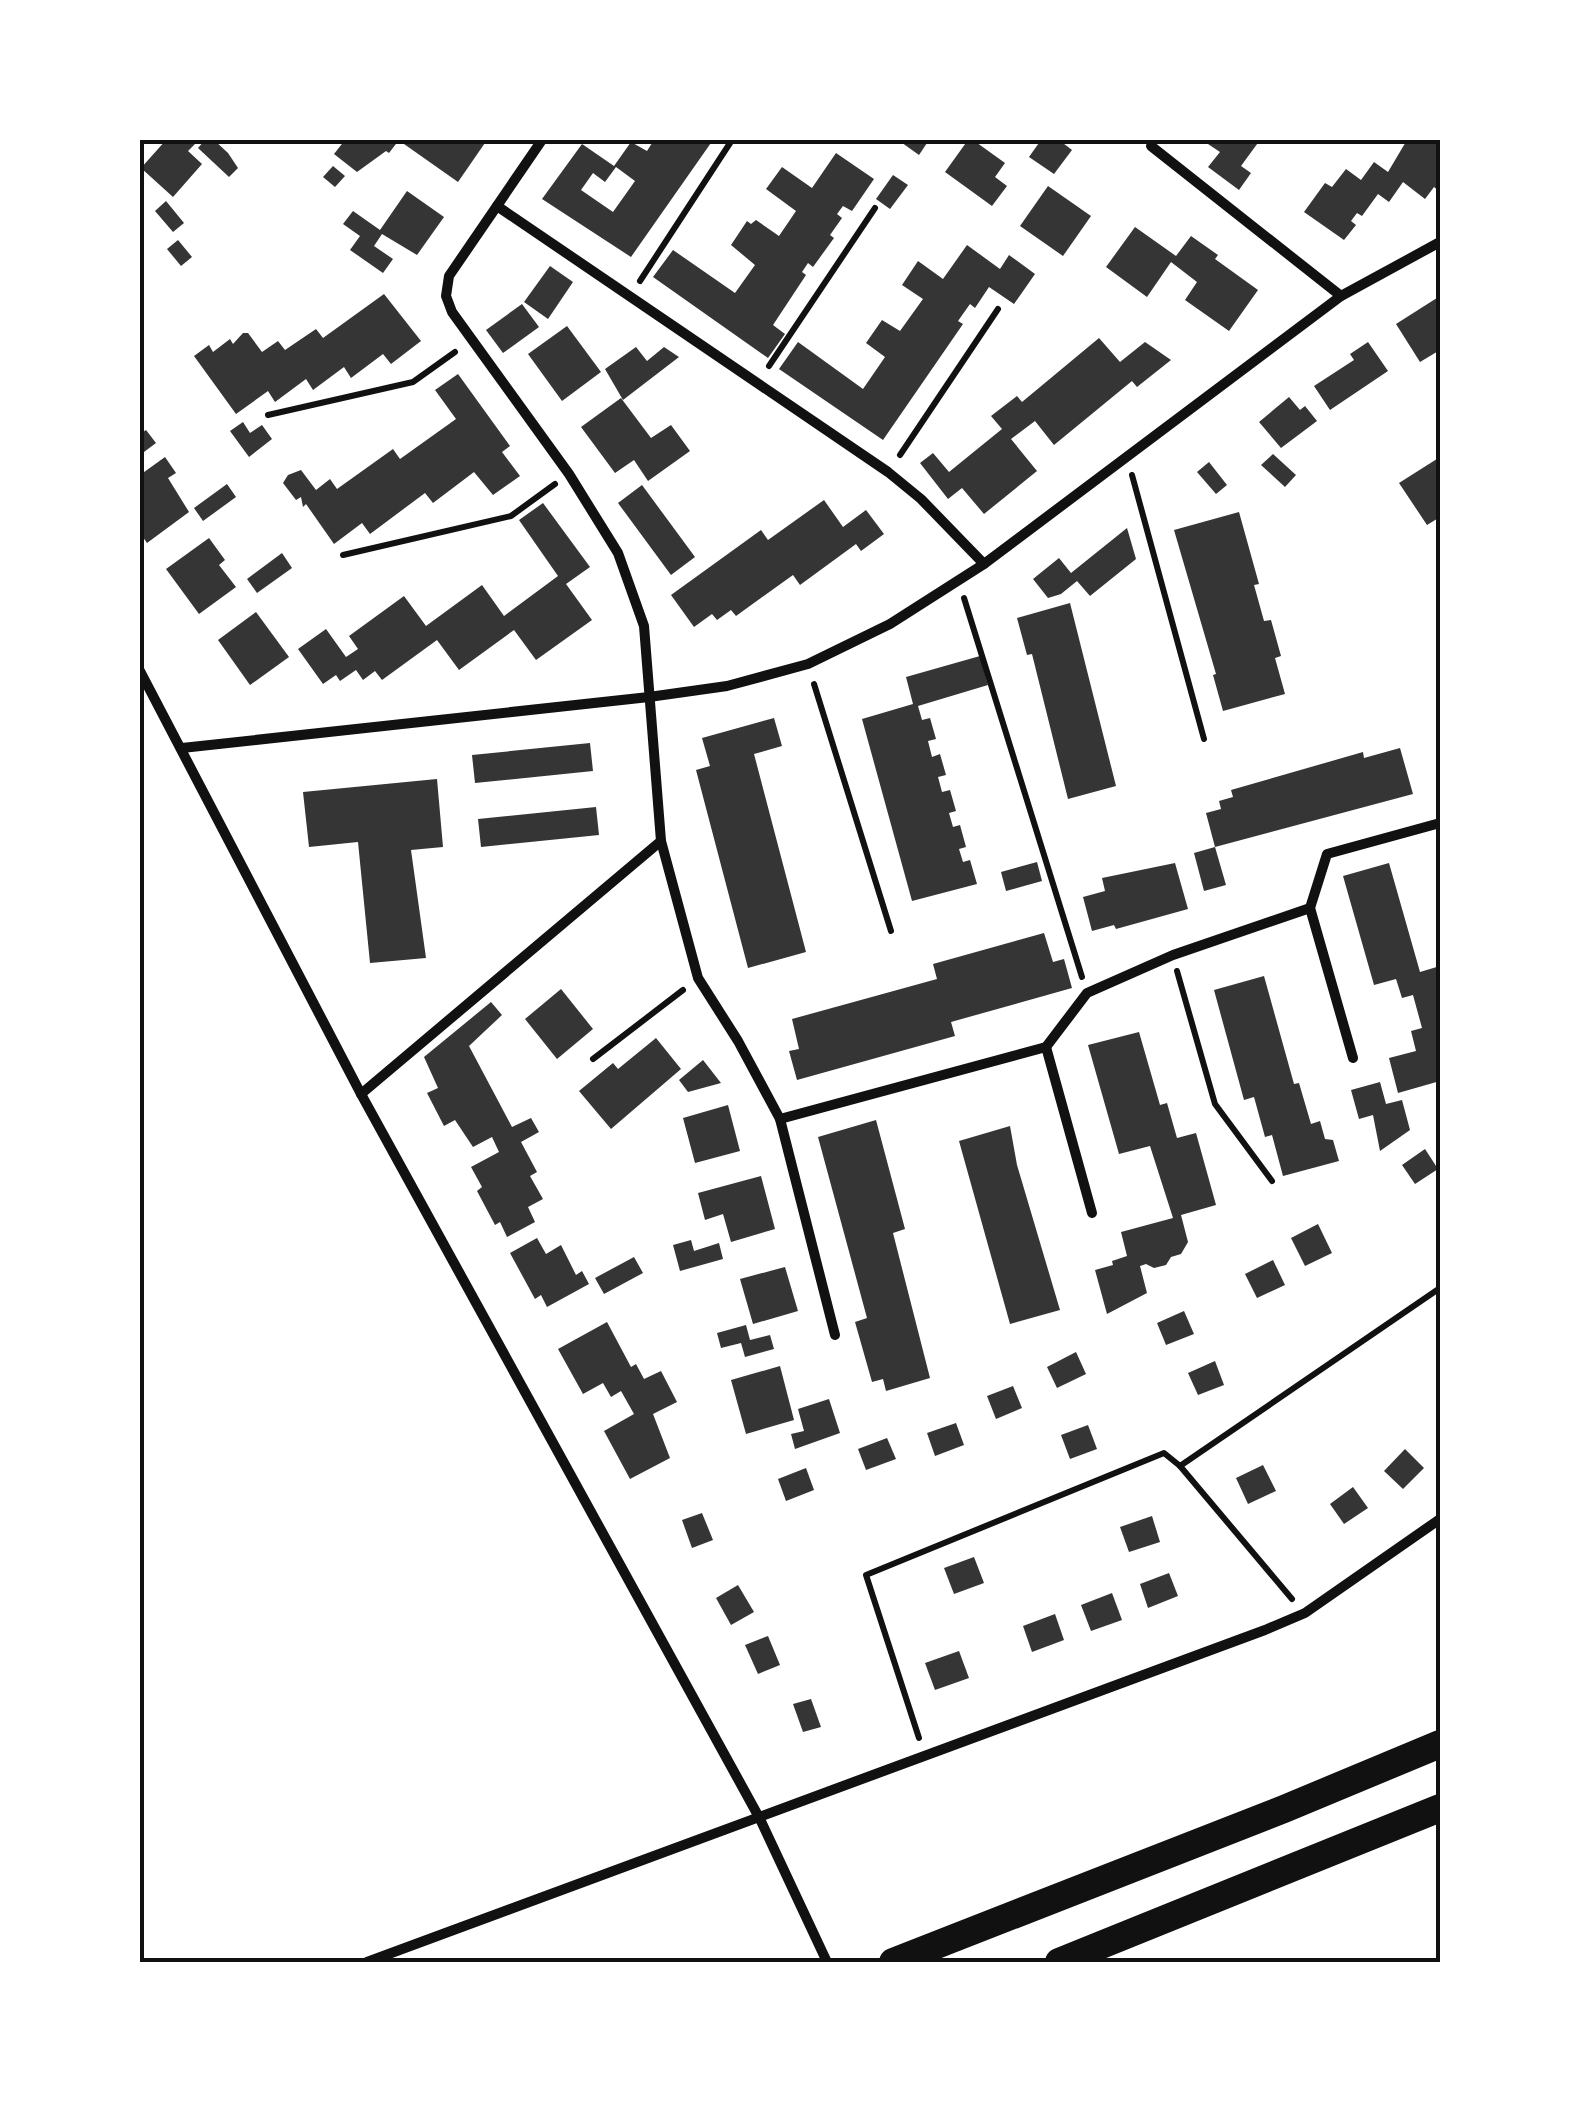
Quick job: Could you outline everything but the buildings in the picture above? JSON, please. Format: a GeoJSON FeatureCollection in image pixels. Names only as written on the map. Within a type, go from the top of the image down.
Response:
{"type":"FeatureCollection","features":[{"type":"Feature","properties":{"kind":"highway"},"geometry":{"type":"LineString","coordinates":[[894,1962],[1284,1810],[1440,1744]]}},
{"type":"Feature","properties":{"kind":"highway"},"geometry":{"type":"LineString","coordinates":[[1060,1962],[1440,1808]]}},
{"type":"Feature","properties":{"kind":"street"},"geometry":{"type":"LineString","coordinates":[[542,140],[449,276],[446,296],[452,312],[568,474],[618,553],[644,626],[661,841],[698,978],[780,1119],[835,1335]]}},
{"type":"Feature","properties":{"kind":"street"},"geometry":{"type":"LineString","coordinates":[[1151,146],[1341,296]]}},
{"type":"Feature","properties":{"kind":"street"},"geometry":{"type":"LineString","coordinates":[[497,206],[888,472],[921,498],[984,564]]}},
{"type":"Feature","properties":{"kind":"street"},"geometry":{"type":"LineString","coordinates":[[182,748],[649,697],[727,686],[808,664],[890,624],[984,564],[1341,296],[1440,242]]}},
{"type":"Feature","properties":{"kind":"street"},"geometry":{"type":"LineString","coordinates":[[140,671],[360,1094],[760,1819],[827,1962]]}},
{"type":"Feature","properties":{"kind":"street"},"geometry":{"type":"LineString","coordinates":[[1353,1058],[1310,908],[1327,854],[1440,823]]}},
{"type":"Feature","properties":{"kind":"street"},"geometry":{"type":"LineString","coordinates":[[360,1094],[661,841]]}},
{"type":"Feature","properties":{"kind":"street"},"geometry":{"type":"LineString","coordinates":[[780,1119],[1046,1047],[1086,993],[1172,954],[1310,908]]}},
{"type":"Feature","properties":{"kind":"street"},"geometry":{"type":"LineString","coordinates":[[1046,1047],[1092,1213]]}},
{"type":"Feature","properties":{"kind":"street"},"geometry":{"type":"LineString","coordinates":[[367,1962],[760,1819],[774,1810],[926,1758],[1304,1613],[1440,1519]]}},
{"type":"Feature","properties":{"kind":"path"},"geometry":{"type":"LineString","coordinates":[[630,297],[732,140]]}},
{"type":"Feature","properties":{"kind":"path"},"geometry":{"type":"LineString","coordinates":[[758,384],[875,208]]}},
{"type":"Feature","properties":{"kind":"path"},"geometry":{"type":"LineString","coordinates":[[888,472],[998,309]]}},
{"type":"Feature","properties":{"kind":"path"},"geometry":{"type":"LineString","coordinates":[[268,415],[413,382],[472,340]]}},
{"type":"Feature","properties":{"kind":"path"},"geometry":{"type":"LineString","coordinates":[[1127,457],[1204,739]]}},
{"type":"Feature","properties":{"kind":"path"},"geometry":{"type":"LineString","coordinates":[[344,555],[512,516],[568,474]]}},
{"type":"Feature","properties":{"kind":"path"},"geometry":{"type":"LineString","coordinates":[[959,580],[1086,993]]}},
{"type":"Feature","properties":{"kind":"path"},"geometry":{"type":"LineString","coordinates":[[808,664],[891,932]]}},
{"type":"Feature","properties":{"kind":"path"},"geometry":{"type":"LineString","coordinates":[[1172,954],[1215,1104],[1272,1181]]}},
{"type":"Feature","properties":{"kind":"path"},"geometry":{"type":"LineString","coordinates":[[593,1060],[698,978]]}},
{"type":"Feature","properties":{"kind":"path"},"geometry":{"type":"LineString","coordinates":[[1180,1466],[1440,1288]]}},
{"type":"Feature","properties":{"kind":"path"},"geometry":{"type":"LineString","coordinates":[[926,1758],[866,1575],[1164,1454],[1180,1466],[1304,1613]]}}]}
